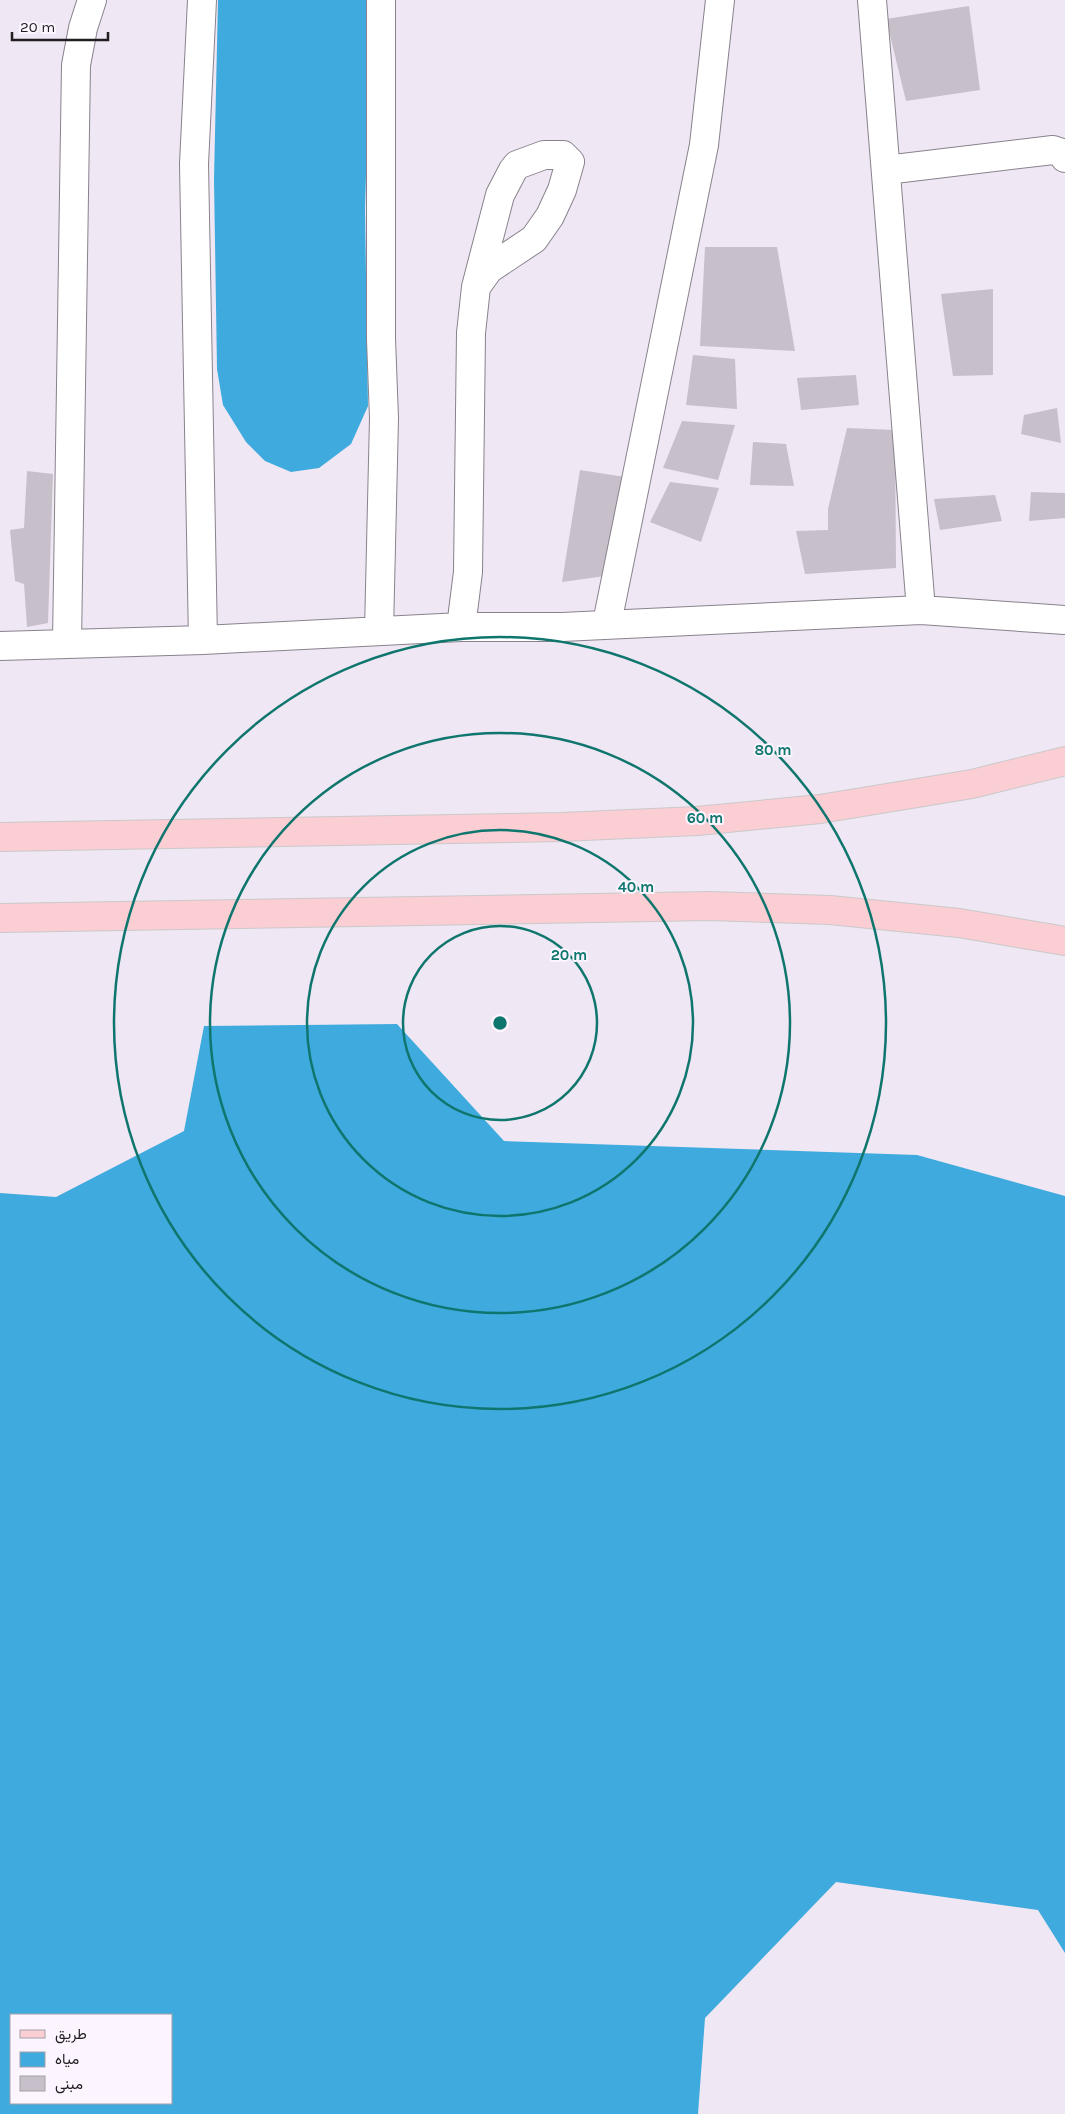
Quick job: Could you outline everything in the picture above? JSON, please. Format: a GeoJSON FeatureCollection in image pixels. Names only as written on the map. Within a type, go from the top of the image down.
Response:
{"type":"FeatureCollection","features":[{"type":"Feature","properties":{"kind":"main road"},"geometry":{"type":"LineString","coordinates":[[0,837],[562,827],[697,821],[820,809],[972,784],[1065,761]]}},
{"type":"Feature","properties":{"kind":"main road"},"geometry":{"type":"LineString","coordinates":[[0,918],[564,910],[710,906],[830,910],[959,922],[1065,941]]}},
{"type":"Feature","properties":{"kind":"street"},"geometry":{"type":"LineString","coordinates":[[67,642],[76,65],[83,28],[92,0]]}},
{"type":"Feature","properties":{"kind":"street"},"geometry":{"type":"LineString","coordinates":[[202,0],[194,164],[203,640]]}},
{"type":"Feature","properties":{"kind":"street"},"geometry":{"type":"LineString","coordinates":[[380,631],[384,418],[381,339],[381,0]]}},
{"type":"Feature","properties":{"kind":"street"},"geometry":{"type":"LineString","coordinates":[[607,623],[704,145],[720,0]]}},
{"type":"Feature","properties":{"kind":"street"},"geometry":{"type":"LineString","coordinates":[[872,0],[921,610]]}},
{"type":"Feature","properties":{"kind":"street"},"geometry":{"type":"LineString","coordinates":[[886,170],[1053,150],[1062,153],[1065,158]]}},
{"type":"Feature","properties":{"kind":"street"},"geometry":{"type":"LineString","coordinates":[[461,627],[468,572],[471,333],[476,287],[500,195],[513,170],[518,165],[544,155],[563,155],[570,162],[562,190],[550,216],[534,239],[489,269],[476,287]]}},
{"type":"Feature","properties":{"kind":"street"},"geometry":{"type":"LineString","coordinates":[[0,646],[67,642],[203,640],[461,627],[562,627],[607,623],[921,610],[1065,620]]}},
{"type":"Feature","properties":{"kind":"water"},"geometry":{"type":"Polygon","coordinates":[[[218,0],[371,0],[365,209],[368,406],[351,444],[319,468],[291,472],[265,461],[246,442],[223,405],[217,369],[214,179],[218,0]]]}},
{"type":"Feature","properties":{"kind":"water"},"geometry":{"type":"Polygon","coordinates":[[[397,1024],[504,1141],[917,1155],[1065,1196],[1065,1953],[1038,1910],[836,1882],[705,2018],[698,2114],[0,2114],[0,1193],[56,1197],[184,1131],[204,1026],[397,1024]]]}},
{"type":"Feature","properties":{"kind":"building"},"geometry":{"type":"Polygon","coordinates":[[[969,6],[980,90],[906,101],[886,19],[969,6]]]}},
{"type":"Feature","properties":{"kind":"building"},"geometry":{"type":"Polygon","coordinates":[[[705,247],[777,247],[795,351],[700,346],[705,247]]]}},
{"type":"Feature","properties":{"kind":"building"},"geometry":{"type":"Polygon","coordinates":[[[993,289],[993,375],[953,376],[941,294],[993,289]]]}},
{"type":"Feature","properties":{"kind":"building"},"geometry":{"type":"Polygon","coordinates":[[[693,355],[735,359],[737,409],[686,405],[693,355]]]}},
{"type":"Feature","properties":{"kind":"building"},"geometry":{"type":"Polygon","coordinates":[[[856,375],[859,405],[801,410],[797,378],[856,375]]]}},
{"type":"Feature","properties":{"kind":"building"},"geometry":{"type":"Polygon","coordinates":[[[1057,408],[1061,443],[1021,434],[1024,415],[1057,408]]]}},
{"type":"Feature","properties":{"kind":"building"},"geometry":{"type":"Polygon","coordinates":[[[682,421],[735,425],[718,480],[663,468],[682,421]]]}},
{"type":"Feature","properties":{"kind":"building"},"geometry":{"type":"Polygon","coordinates":[[[847,428],[895,430],[896,568],[805,574],[796,531],[828,530],[828,509],[847,428]]]}},
{"type":"Feature","properties":{"kind":"building"},"geometry":{"type":"Polygon","coordinates":[[[753,442],[786,444],[794,486],[750,485],[753,442]]]}},
{"type":"Feature","properties":{"kind":"building"},"geometry":{"type":"Polygon","coordinates":[[[580,470],[625,477],[605,576],[562,582],[580,470]]]}},
{"type":"Feature","properties":{"kind":"building"},"geometry":{"type":"Polygon","coordinates":[[[27,471],[53,474],[48,623],[27,627],[24,584],[15,581],[10,530],[24,528],[27,471]]]}},
{"type":"Feature","properties":{"kind":"building"},"geometry":{"type":"Polygon","coordinates":[[[670,482],[719,488],[701,542],[650,522],[670,482]]]}},
{"type":"Feature","properties":{"kind":"building"},"geometry":{"type":"Polygon","coordinates":[[[1031,492],[1065,493],[1065,518],[1029,521],[1031,492]]]}},
{"type":"Feature","properties":{"kind":"building"},"geometry":{"type":"Polygon","coordinates":[[[995,495],[1002,521],[940,530],[934,499],[995,495]]]}}]}
